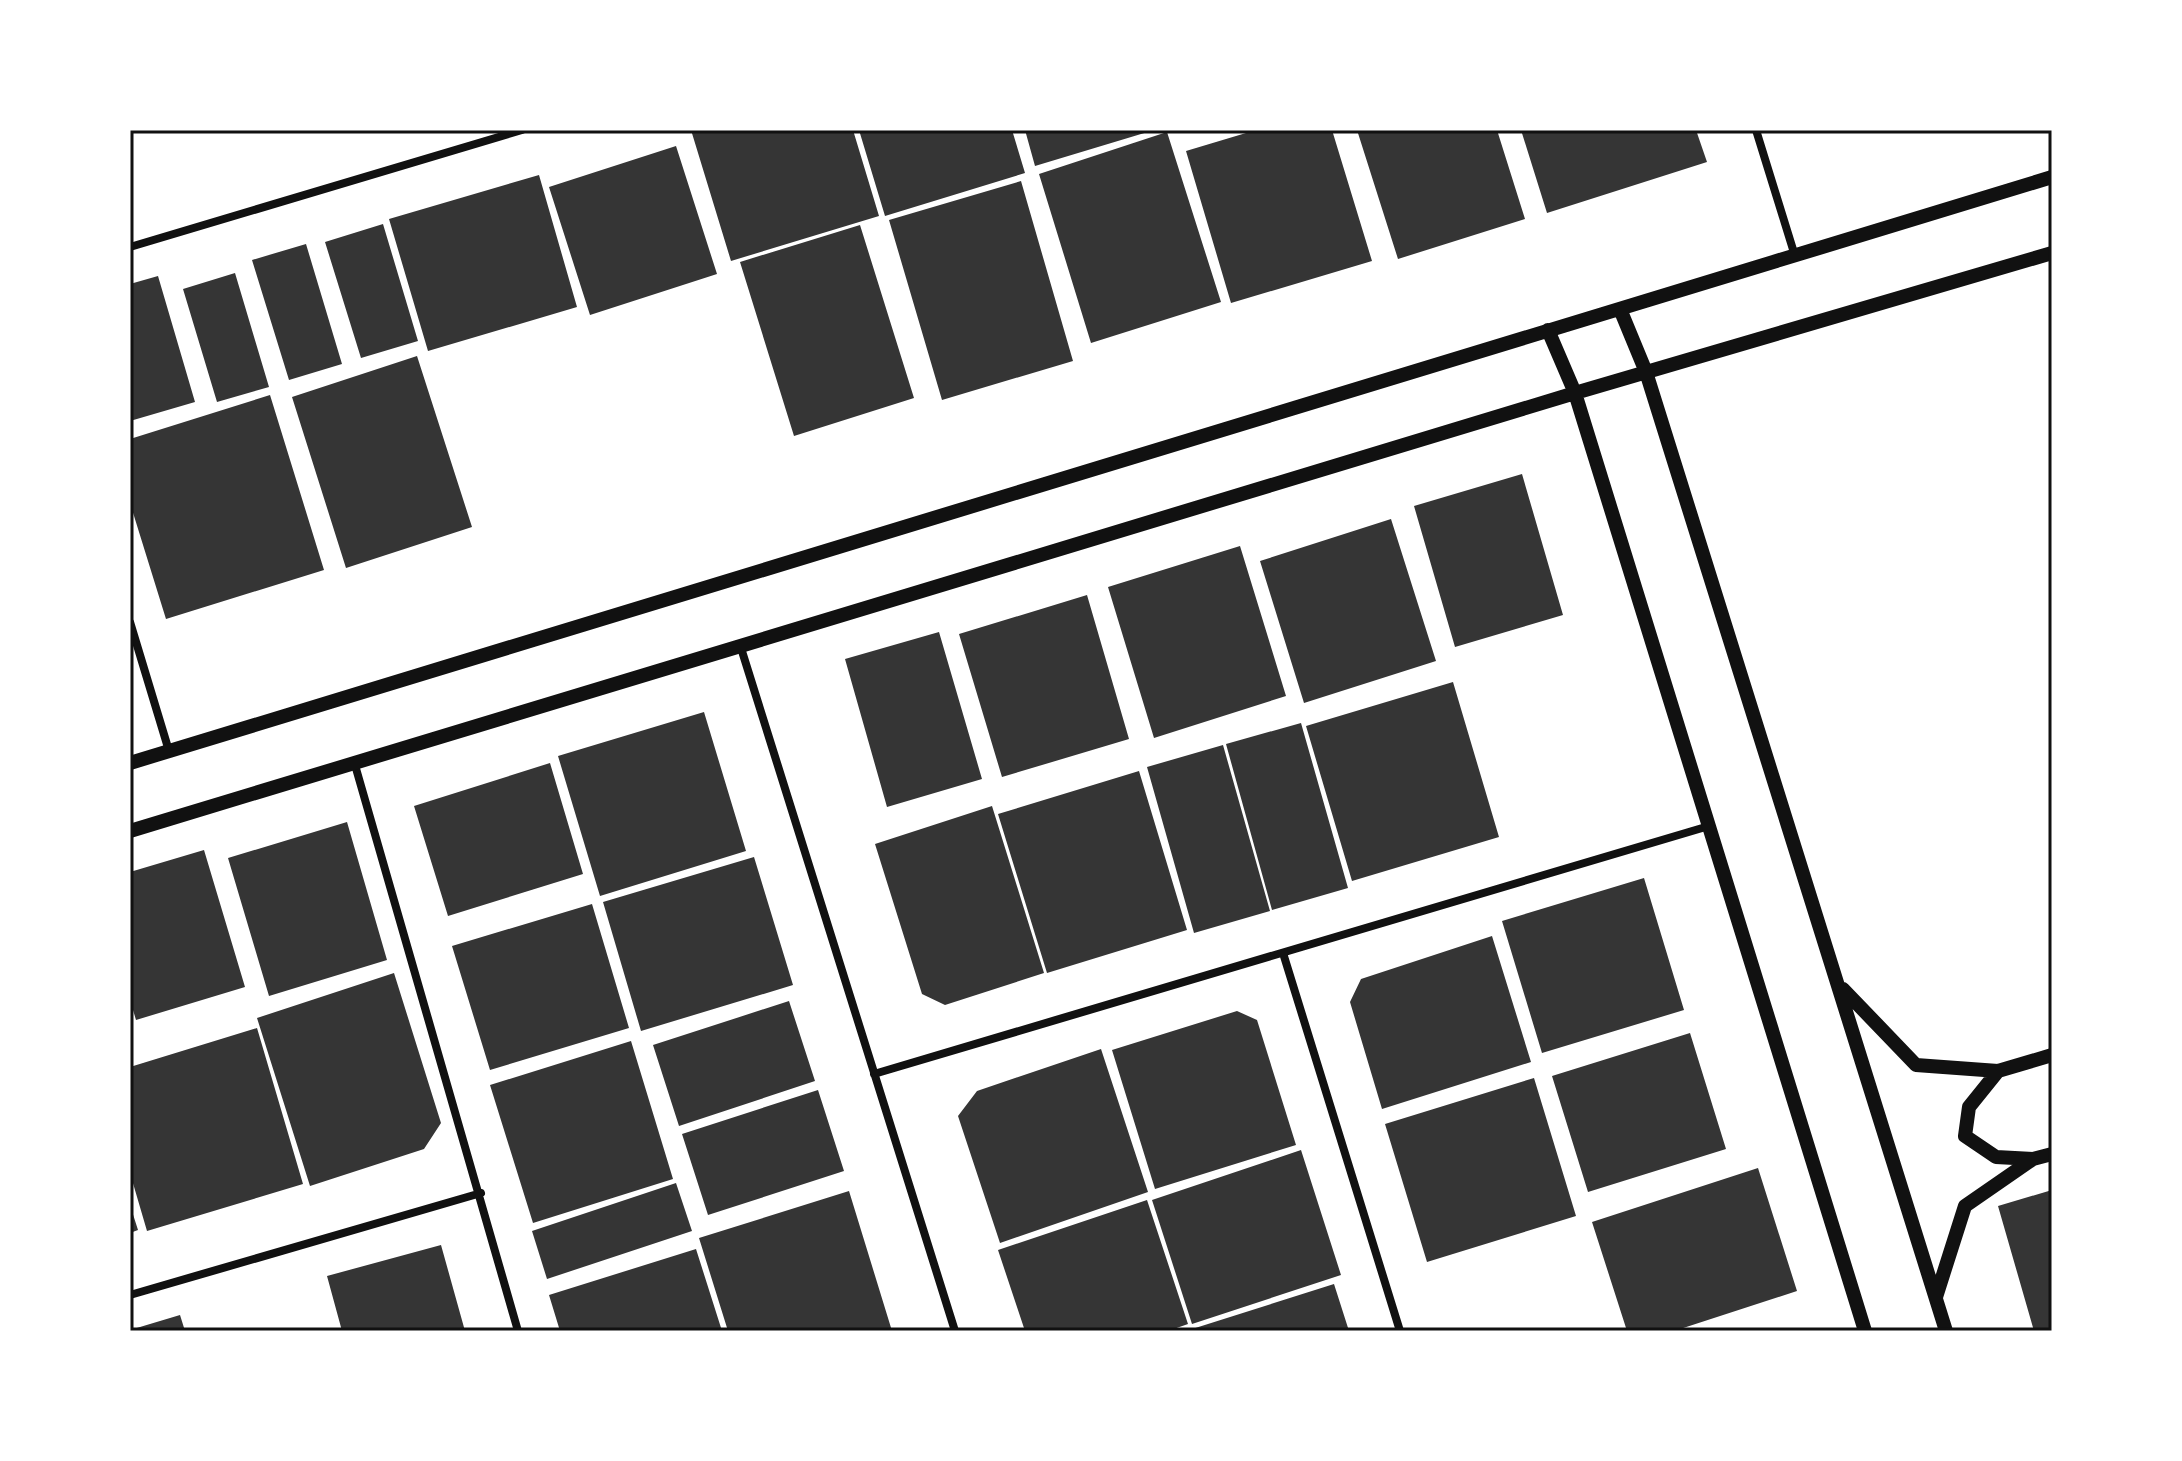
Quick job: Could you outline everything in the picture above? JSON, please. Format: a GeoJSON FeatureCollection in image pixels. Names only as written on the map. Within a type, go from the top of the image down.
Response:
{"type":"FeatureCollection","features":[{"type":"Feature","properties":{"kind":"street"},"geometry":{"type":"LineString","coordinates":[[130,247],[522,130]]}},
{"type":"Feature","properties":{"kind":"street"},"geometry":{"type":"LineString","coordinates":[[1756,130],[1795,256]]}},
{"type":"Feature","properties":{"kind":"street"},"geometry":{"type":"LineString","coordinates":[[130,763],[2052,177]]}},
{"type":"Feature","properties":{"kind":"street"},"geometry":{"type":"LineString","coordinates":[[130,831],[1575,393],[2052,253]]}},
{"type":"Feature","properties":{"kind":"street"},"geometry":{"type":"LineString","coordinates":[[1620,309],[1646,372],[1841,987],[1946,1331]]}},
{"type":"Feature","properties":{"kind":"street"},"geometry":{"type":"LineString","coordinates":[[1548,330],[1575,393],[1865,1331]]}},
{"type":"Feature","properties":{"kind":"street"},"geometry":{"type":"LineString","coordinates":[[130,622],[169,751]]}},
{"type":"Feature","properties":{"kind":"street"},"geometry":{"type":"LineString","coordinates":[[741,648],[955,1331]]}},
{"type":"Feature","properties":{"kind":"street"},"geometry":{"type":"LineString","coordinates":[[355,765],[481,1193],[518,1331]]}},
{"type":"Feature","properties":{"kind":"street"},"geometry":{"type":"LineString","coordinates":[[874,1074],[1709,826]]}},
{"type":"Feature","properties":{"kind":"street"},"geometry":{"type":"LineString","coordinates":[[1283,953],[1400,1331]]}},
{"type":"Feature","properties":{"kind":"street"},"geometry":{"type":"LineString","coordinates":[[1841,987],[1916,1065],[1998,1071],[2052,1055]]}},
{"type":"Feature","properties":{"kind":"street"},"geometry":{"type":"LineString","coordinates":[[1998,1071],[1969,1107],[1965,1136],[1996,1157],[2033,1159],[2052,1154]]}},
{"type":"Feature","properties":{"kind":"street"},"geometry":{"type":"LineString","coordinates":[[1936,1298],[1965,1206],[2033,1159]]}},
{"type":"Feature","properties":{"kind":"street"},"geometry":{"type":"LineString","coordinates":[[130,1295],[481,1193]]}},
{"type":"Feature","properties":{"kind":"building"},"geometry":{"type":"Polygon","coordinates":[[[691,130],[853,130],[879,216],[731,261],[691,130]]]}},
{"type":"Feature","properties":{"kind":"building"},"geometry":{"type":"Polygon","coordinates":[[[859,130],[1012,130],[1025,173],[885,216],[859,130]]]}},
{"type":"Feature","properties":{"kind":"building"},"geometry":{"type":"Polygon","coordinates":[[[1025,130],[1151,130],[1151,131],[1035,166],[1025,130]]]}},
{"type":"Feature","properties":{"kind":"building"},"geometry":{"type":"Polygon","coordinates":[[[1256,130],[1332,130],[1372,261],[1231,303],[1186,151],[1256,130]]]}},
{"type":"Feature","properties":{"kind":"building"},"geometry":{"type":"Polygon","coordinates":[[[1357,130],[1497,130],[1525,219],[1398,259],[1357,130]]]}},
{"type":"Feature","properties":{"kind":"building"},"geometry":{"type":"Polygon","coordinates":[[[1521,130],[1696,130],[1707,162],[1547,213],[1521,130]]]}},
{"type":"Feature","properties":{"kind":"building"},"geometry":{"type":"Polygon","coordinates":[[[1167,132],[1221,302],[1091,343],[1039,174],[1167,132]]]}},
{"type":"Feature","properties":{"kind":"building"},"geometry":{"type":"Polygon","coordinates":[[[676,146],[717,274],[590,315],[549,187],[676,146]]]}},
{"type":"Feature","properties":{"kind":"building"},"geometry":{"type":"Polygon","coordinates":[[[539,175],[577,307],[428,351],[389,219],[539,175]]]}},
{"type":"Feature","properties":{"kind":"building"},"geometry":{"type":"Polygon","coordinates":[[[1021,181],[1073,361],[942,400],[889,220],[1021,181]]]}},
{"type":"Feature","properties":{"kind":"building"},"geometry":{"type":"Polygon","coordinates":[[[383,224],[418,341],[361,358],[325,242],[383,224]]]}},
{"type":"Feature","properties":{"kind":"building"},"geometry":{"type":"Polygon","coordinates":[[[860,225],[914,398],[794,436],[740,262],[860,225]]]}},
{"type":"Feature","properties":{"kind":"building"},"geometry":{"type":"Polygon","coordinates":[[[306,244],[342,364],[289,380],[252,260],[306,244]]]}},
{"type":"Feature","properties":{"kind":"building"},"geometry":{"type":"Polygon","coordinates":[[[235,273],[269,387],[217,402],[183,289],[235,273]]]}},
{"type":"Feature","properties":{"kind":"building"},"geometry":{"type":"Polygon","coordinates":[[[158,276],[195,402],[130,421],[130,284],[158,276]]]}},
{"type":"Feature","properties":{"kind":"building"},"geometry":{"type":"Polygon","coordinates":[[[417,356],[472,527],[346,568],[292,397],[417,356]]]}},
{"type":"Feature","properties":{"kind":"building"},"geometry":{"type":"Polygon","coordinates":[[[270,395],[324,570],[166,619],[130,503],[130,439],[270,395]]]}},
{"type":"Feature","properties":{"kind":"building"},"geometry":{"type":"Polygon","coordinates":[[[1522,474],[1563,615],[1455,647],[1414,506],[1522,474]]]}},
{"type":"Feature","properties":{"kind":"building"},"geometry":{"type":"Polygon","coordinates":[[[1391,519],[1436,661],[1304,703],[1260,561],[1391,519]]]}},
{"type":"Feature","properties":{"kind":"building"},"geometry":{"type":"Polygon","coordinates":[[[1240,546],[1286,696],[1154,738],[1108,587],[1240,546]]]}},
{"type":"Feature","properties":{"kind":"building"},"geometry":{"type":"Polygon","coordinates":[[[1087,595],[1129,739],[1002,777],[959,634],[1087,595]]]}},
{"type":"Feature","properties":{"kind":"building"},"geometry":{"type":"Polygon","coordinates":[[[939,632],[982,779],[887,807],[845,659],[939,632]]]}},
{"type":"Feature","properties":{"kind":"building"},"geometry":{"type":"Polygon","coordinates":[[[1453,682],[1499,837],[1352,881],[1306,726],[1453,682]]]}},
{"type":"Feature","properties":{"kind":"building"},"geometry":{"type":"Polygon","coordinates":[[[704,712],[746,851],[600,896],[558,756],[704,712]]]}},
{"type":"Feature","properties":{"kind":"building"},"geometry":{"type":"Polygon","coordinates":[[[1301,723],[1348,888],[1272,910],[1226,744],[1301,723]]]}},
{"type":"Feature","properties":{"kind":"building"},"geometry":{"type":"Polygon","coordinates":[[[1223,745],[1270,911],[1194,933],[1147,767],[1223,745]]]}},
{"type":"Feature","properties":{"kind":"building"},"geometry":{"type":"Polygon","coordinates":[[[550,763],[583,874],[448,916],[414,806],[550,763]]]}},
{"type":"Feature","properties":{"kind":"building"},"geometry":{"type":"Polygon","coordinates":[[[1139,771],[1187,930],[1047,973],[998,814],[1139,771]]]}},
{"type":"Feature","properties":{"kind":"building"},"geometry":{"type":"Polygon","coordinates":[[[992,806],[1044,973],[945,1005],[922,994],[875,844],[992,806]]]}},
{"type":"Feature","properties":{"kind":"building"},"geometry":{"type":"Polygon","coordinates":[[[347,822],[387,960],[269,996],[228,858],[347,822]]]}},
{"type":"Feature","properties":{"kind":"building"},"geometry":{"type":"Polygon","coordinates":[[[204,850],[245,987],[136,1020],[130,1000],[130,872],[204,850]]]}},
{"type":"Feature","properties":{"kind":"building"},"geometry":{"type":"Polygon","coordinates":[[[754,857],[793,985],[641,1031],[603,902],[754,857]]]}},
{"type":"Feature","properties":{"kind":"building"},"geometry":{"type":"Polygon","coordinates":[[[1644,878],[1684,1010],[1542,1053],[1502,921],[1644,878]]]}},
{"type":"Feature","properties":{"kind":"building"},"geometry":{"type":"Polygon","coordinates":[[[592,904],[629,1028],[490,1070],[452,946],[592,904]]]}},
{"type":"Feature","properties":{"kind":"building"},"geometry":{"type":"Polygon","coordinates":[[[1492,936],[1531,1062],[1382,1109],[1350,1002],[1361,979],[1492,936]]]}},
{"type":"Feature","properties":{"kind":"building"},"geometry":{"type":"Polygon","coordinates":[[[394,973],[441,1123],[424,1149],[310,1186],[257,1018],[394,973]]]}},
{"type":"Feature","properties":{"kind":"building"},"geometry":{"type":"Polygon","coordinates":[[[789,1001],[815,1081],[679,1126],[653,1045],[789,1001]]]}},
{"type":"Feature","properties":{"kind":"building"},"geometry":{"type":"Polygon","coordinates":[[[1237,1011],[1257,1020],[1296,1145],[1155,1189],[1112,1050],[1237,1011]]]}},
{"type":"Feature","properties":{"kind":"building"},"geometry":{"type":"Polygon","coordinates":[[[257,1028],[303,1184],[147,1231],[130,1173],[130,1067],[257,1028]]]}},
{"type":"Feature","properties":{"kind":"building"},"geometry":{"type":"Polygon","coordinates":[[[1690,1033],[1726,1149],[1588,1192],[1552,1076],[1690,1033]]]}},
{"type":"Feature","properties":{"kind":"building"},"geometry":{"type":"Polygon","coordinates":[[[631,1041],[673,1179],[533,1223],[490,1085],[631,1041]]]}},
{"type":"Feature","properties":{"kind":"building"},"geometry":{"type":"Polygon","coordinates":[[[1101,1049],[1148,1192],[1000,1243],[958,1116],[977,1091],[1101,1049]]]}},
{"type":"Feature","properties":{"kind":"building"},"geometry":{"type":"Polygon","coordinates":[[[1534,1078],[1576,1216],[1427,1262],[1385,1124],[1534,1078]]]}},
{"type":"Feature","properties":{"kind":"building"},"geometry":{"type":"Polygon","coordinates":[[[818,1090],[844,1171],[708,1215],[682,1134],[818,1090]]]}},
{"type":"Feature","properties":{"kind":"building"},"geometry":{"type":"Polygon","coordinates":[[[1301,1150],[1341,1275],[1192,1324],[1152,1200],[1301,1150]]]}},
{"type":"Feature","properties":{"kind":"building"},"geometry":{"type":"Polygon","coordinates":[[[1758,1168],[1797,1291],[1674,1331],[1627,1331],[1592,1222],[1758,1168]]]}},
{"type":"Feature","properties":{"kind":"building"},"geometry":{"type":"Polygon","coordinates":[[[676,1183],[692,1231],[547,1279],[532,1231],[676,1183]]]}},
{"type":"Feature","properties":{"kind":"building"},"geometry":{"type":"Polygon","coordinates":[[[2052,1190],[2052,1331],[2034,1331],[1998,1206],[2052,1190]]]}},
{"type":"Feature","properties":{"kind":"building"},"geometry":{"type":"Polygon","coordinates":[[[849,1191],[892,1331],[728,1331],[699,1238],[849,1191]]]}},
{"type":"Feature","properties":{"kind":"building"},"geometry":{"type":"Polygon","coordinates":[[[1147,1200],[1188,1324],[1168,1331],[1025,1331],[998,1250],[1147,1200]]]}},
{"type":"Feature","properties":{"kind":"building"},"geometry":{"type":"Polygon","coordinates":[[[130,1205],[138,1230],[130,1233],[130,1205]]]}},
{"type":"Feature","properties":{"kind":"building"},"geometry":{"type":"Polygon","coordinates":[[[441,1245],[465,1331],[342,1331],[327,1276],[441,1245]]]}},
{"type":"Feature","properties":{"kind":"building"},"geometry":{"type":"Polygon","coordinates":[[[696,1249],[722,1331],[560,1331],[549,1295],[696,1249]]]}},
{"type":"Feature","properties":{"kind":"building"},"geometry":{"type":"Polygon","coordinates":[[[1334,1284],[1349,1331],[1189,1331],[1189,1330],[1334,1284]]]}},
{"type":"Feature","properties":{"kind":"building"},"geometry":{"type":"Polygon","coordinates":[[[180,1315],[185,1331],[130,1331],[130,1330],[180,1315]]]}}]}
